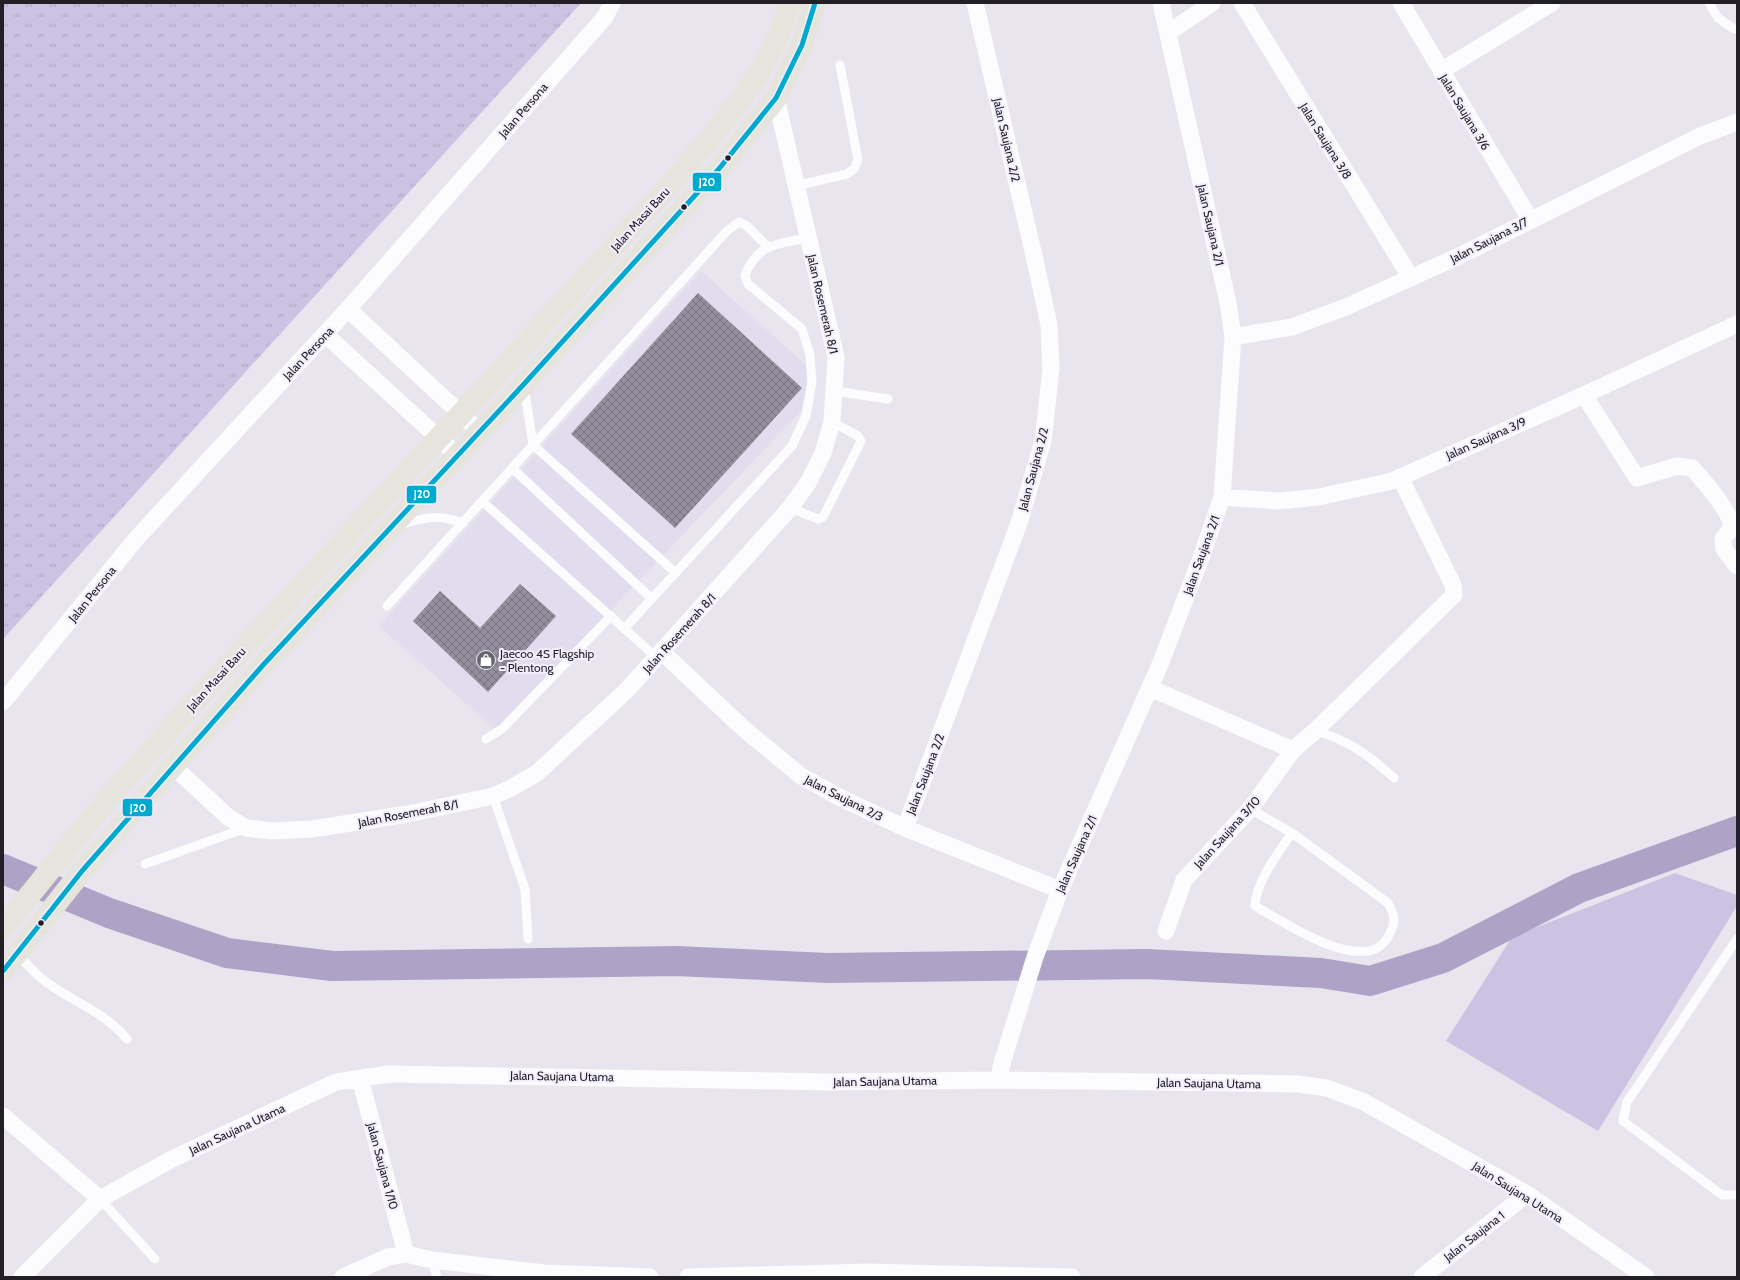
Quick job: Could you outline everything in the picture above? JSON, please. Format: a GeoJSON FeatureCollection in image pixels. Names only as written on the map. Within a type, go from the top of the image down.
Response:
{"type":"FeatureCollection","features":[{"type":"Feature","properties":{"kind":"main road","name":"Jalan Masai Baru"},"geometry":{"type":"LineString","coordinates":[[8,922],[58,858],[135,768],[663,193],[737,104],[763,67],[780,32],[790,3]]}},
{"type":"Feature","properties":{"kind":"main road","name":"Jalan Masai Baru"},"geometry":{"type":"LineString","coordinates":[[3,971],[82,871],[173,766],[479,431],[524,384],[718,170],[776,98],[802,45],[815,3]]}},
{"type":"Feature","properties":{"kind":"main road"},"geometry":{"type":"LineString","coordinates":[[135,768],[151,762],[173,766]]}},
{"type":"Feature","properties":{"kind":"street","name":"Jalan Persona"},"geometry":{"type":"LineString","coordinates":[[3,702],[136,539],[348,309],[605,17],[612,3]]}},
{"type":"Feature","properties":{"kind":"street","name":"Jalan Saujana 2/2"},"geometry":{"type":"LineString","coordinates":[[905,828],[1019,522],[1043,441],[1051,369],[1048,325],[1035,260],[974,3]]}},
{"type":"Feature","properties":{"kind":"street","name":"Jalan Saujana 2/1"},"geometry":{"type":"LineString","coordinates":[[998,1080],[1035,957],[1060,890],[1150,688],[1201,558],[1222,497],[1233,337],[1226,295],[1161,3]]}},
{"type":"Feature","properties":{"kind":"street"},"geometry":{"type":"LineString","coordinates":[[1168,33],[1212,3]]}},
{"type":"Feature","properties":{"kind":"street","name":"Jalan Saujana 3/8"},"geometry":{"type":"LineString","coordinates":[[1242,3],[1411,278]]}},
{"type":"Feature","properties":{"kind":"street","name":"Jalan Saujana 3/6"},"geometry":{"type":"LineString","coordinates":[[1401,3],[1530,219]]}},
{"type":"Feature","properties":{"kind":"street"},"geometry":{"type":"LineString","coordinates":[[1441,71],[1552,3]]}},
{"type":"Feature","properties":{"kind":"street","name":"Jalan Rosemerah 8/1"},"geometry":{"type":"LineString","coordinates":[[173,766],[223,813],[246,828],[272,831],[312,829],[408,814],[493,796],[509,789],[537,773],[627,690],[659,655],[790,508],[808,483],[823,453],[832,422],[836,358],[795,186],[776,98]]}},
{"type":"Feature","properties":{"kind":"street","name":"Jalan Saujana 3/7"},"geometry":{"type":"LineString","coordinates":[[1233,337],[1292,327],[1346,307],[1459,256],[1530,219],[1700,136],[1737,122]]}},
{"type":"Feature","properties":{"kind":"street"},"geometry":{"type":"LineString","coordinates":[[348,309],[479,431]]}},
{"type":"Feature","properties":{"kind":"street","name":"Jalan Saujana 3/9"},"geometry":{"type":"LineString","coordinates":[[1222,497],[1280,501],[1318,497],[1392,481],[1584,395],[1737,324]]}},
{"type":"Feature","properties":{"kind":"street"},"geometry":{"type":"LineString","coordinates":[[325,334],[457,455]]}},
{"type":"Feature","properties":{"kind":"street"},"geometry":{"type":"LineString","coordinates":[[1584,395],[1637,478],[1677,466],[1692,468],[1702,479],[1731,519],[1731,528],[1723,538],[1724,549],[1737,566]]}},
{"type":"Feature","properties":{"kind":"street","name":"Jalan Saujana 3/10"},"geometry":{"type":"LineString","coordinates":[[1166,930],[1184,880],[1250,809],[1293,750],[1315,731],[1454,595],[1453,584],[1400,477]]}},
{"type":"Feature","properties":{"kind":"street","name":"Jalan Saujana 2/3"},"geometry":{"type":"LineString","coordinates":[[659,655],[795,772],[841,798],[905,828],[1060,890]]}},
{"type":"Feature","properties":{"kind":"street"},"geometry":{"type":"LineString","coordinates":[[1150,688],[1293,750]]}},
{"type":"Feature","properties":{"kind":"street","name":"Jalan Saujana Utama"},"geometry":{"type":"LineString","coordinates":[[22,1277],[100,1199],[172,1159],[336,1082],[389,1074],[831,1082],[998,1080],[1240,1083],[1298,1084],[1327,1088],[1364,1102],[1517,1202],[1646,1277]]}},
{"type":"Feature","properties":{"kind":"street","name":"Jalan Saujana 1/10"},"geometry":{"type":"LineString","coordinates":[[360,1078],[406,1254]]}},
{"type":"Feature","properties":{"kind":"street"},"geometry":{"type":"LineString","coordinates":[[3,1116],[100,1199]]}},
{"type":"Feature","properties":{"kind":"street","name":"Jalan Saujana 1"},"geometry":{"type":"LineString","coordinates":[[1422,1277],[1517,1202]]}},
{"type":"Feature","properties":{"kind":"street"},"geometry":{"type":"LineString","coordinates":[[343,1277],[388,1258],[406,1254],[432,1260],[545,1273],[650,1277]]}},
{"type":"Feature","properties":{"kind":"street"},"geometry":{"type":"LineString","coordinates":[[688,1277],[868,1274],[1072,1277]]}},
{"type":"Feature","properties":{"kind":"lane"},"geometry":{"type":"LineString","coordinates":[[1709,3],[1718,18],[1734,29]]}},
{"type":"Feature","properties":{"kind":"lane"},"geometry":{"type":"LineString","coordinates":[[795,186],[847,174],[854,169],[858,160],[840,65]]}},
{"type":"Feature","properties":{"kind":"lane"},"geometry":{"type":"LineString","coordinates":[[387,606],[727,231],[740,222],[747,226],[768,246]]}},
{"type":"Feature","properties":{"kind":"lane"},"geometry":{"type":"LineString","coordinates":[[624,628],[792,446],[806,416],[811,375],[810,355],[802,329],[748,284],[745,275],[749,266],[768,246],[807,238]]}},
{"type":"Feature","properties":{"kind":"lane"},"geometry":{"type":"LineString","coordinates":[[524,384],[533,445],[676,573]]}},
{"type":"Feature","properties":{"kind":"lane"},"geometry":{"type":"LineString","coordinates":[[834,391],[888,399]]}},
{"type":"Feature","properties":{"kind":"lane"},"geometry":{"type":"LineString","coordinates":[[790,508],[818,519],[823,518],[861,441],[858,436],[832,422]]}},
{"type":"Feature","properties":{"kind":"lane"},"geometry":{"type":"LineString","coordinates":[[512,468],[652,599]]}},
{"type":"Feature","properties":{"kind":"lane"},"geometry":{"type":"LineString","coordinates":[[482,501],[624,628],[659,655]]}},
{"type":"Feature","properties":{"kind":"lane"},"geometry":{"type":"LineString","coordinates":[[390,528],[425,517],[446,517],[462,523]]}},
{"type":"Feature","properties":{"kind":"lane"},"geometry":{"type":"LineString","coordinates":[[486,739],[502,729],[611,616]]}},
{"type":"Feature","properties":{"kind":"lane"},"geometry":{"type":"LineString","coordinates":[[1315,731],[1333,735],[1354,745],[1394,778]]}},
{"type":"Feature","properties":{"kind":"lane"},"geometry":{"type":"LineString","coordinates":[[493,796],[525,889],[528,940]]}},
{"type":"Feature","properties":{"kind":"lane"},"geometry":{"type":"LineString","coordinates":[[1250,809],[1292,833],[1388,904],[1395,916],[1393,928],[1383,945],[1368,951],[1337,948],[1321,943],[1255,906],[1256,895],[1278,854],[1292,833]]}},
{"type":"Feature","properties":{"kind":"lane"},"geometry":{"type":"LineString","coordinates":[[145,864],[246,828]]}},
{"type":"Feature","properties":{"kind":"lane"},"geometry":{"type":"LineString","coordinates":[[1737,939],[1627,1102],[1623,1121],[1722,1195],[1737,1195]]}},
{"type":"Feature","properties":{"kind":"lane"},"geometry":{"type":"LineString","coordinates":[[16,954],[46,981],[93,1010],[120,1031],[127,1039]]}},
{"type":"Feature","properties":{"kind":"lane"},"geometry":{"type":"LineString","coordinates":[[100,1199],[155,1259]]}},
{"type":"Feature","properties":{"kind":"lane"},"geometry":{"type":"LineString","coordinates":[[432,1260],[437,1277]]}},
{"type":"Feature","properties":{"kind":"shaded area"},"geometry":{"type":"Polygon","coordinates":[[[701,271],[806,365],[807,382],[801,411],[496,730],[379,626],[701,271]]]}},
{"type":"Feature","properties":{"kind":"green space"},"geometry":{"type":"Polygon","coordinates":[[[3,3],[581,3],[3,639],[3,3]]]}},
{"type":"Feature","properties":{"kind":"green space"},"geometry":{"type":"Polygon","coordinates":[[[1675,873],[1737,895],[1737,906],[1598,1131],[1446,1041],[1512,937],[1675,873]]]}},
{"type":"Feature","properties":{"kind":"building"},"geometry":{"type":"Polygon","coordinates":[[[698,293],[802,388],[675,528],[571,434],[698,293]]]}},
{"type":"Feature","properties":{"kind":"building","name":"Jaecoo 4S Flagship - Plentong"},"geometry":{"type":"Polygon","coordinates":[[[520,584],[556,616],[488,692],[413,621],[440,591],[480,628],[520,584]]]}},
{"type":"Feature","properties":{"kind":"waterway"},"geometry":{"type":"LineString","coordinates":[[3,869],[109,913],[227,953],[332,966],[676,961],[828,968],[1147,964],[1321,973],[1370,981],[1443,958],[1579,888],[1737,831]]}},
{"type":"Feature","properties":{"kind":"transit line","name":"J20"},"geometry":{"type":"LineString","coordinates":[[3,971],[82,871],[264,664],[524,384],[718,170],[776,98],[802,45],[815,3]]}},
{"type":"Feature","properties":{"kind":"place","name":"Jaecoo 4S Flagship - Plentong"},"geometry":{"type":"Point","coordinates":[486,660]}}]}
